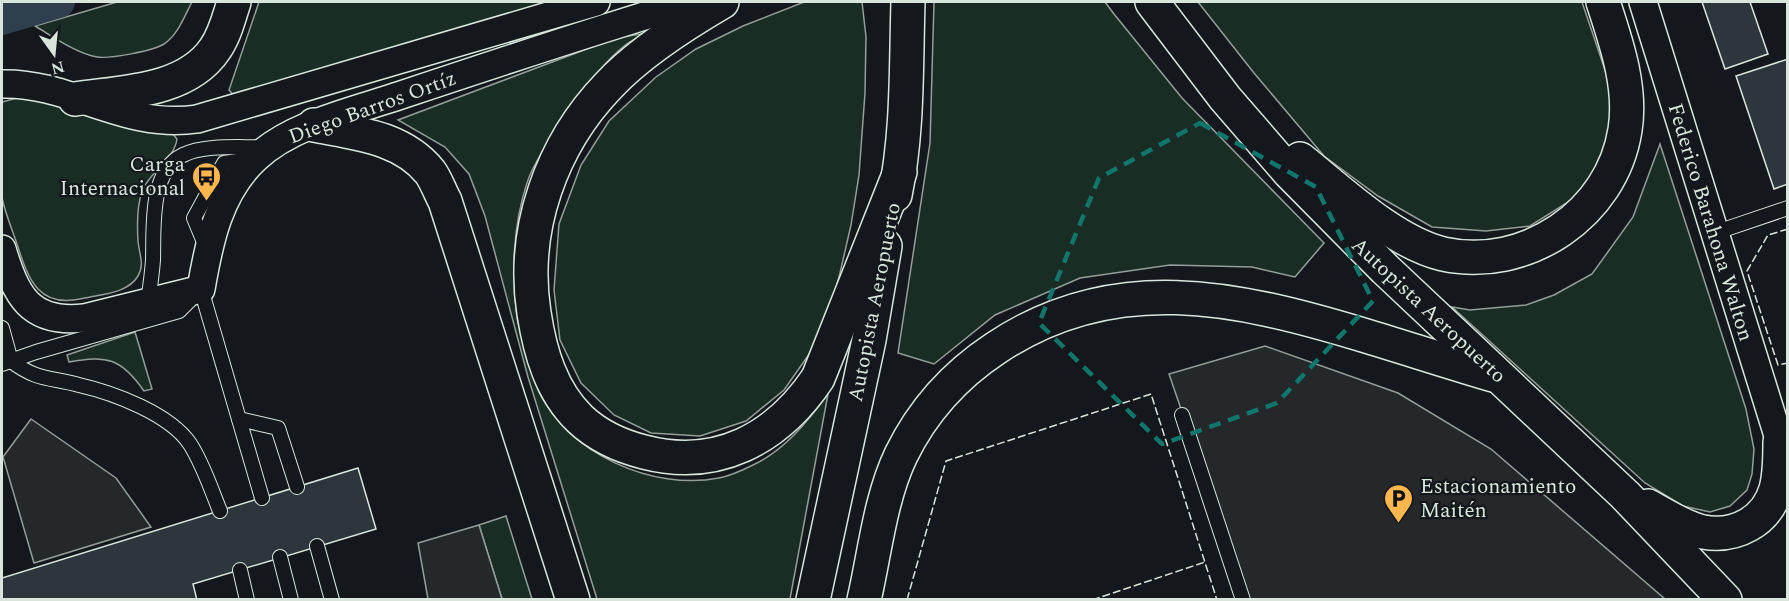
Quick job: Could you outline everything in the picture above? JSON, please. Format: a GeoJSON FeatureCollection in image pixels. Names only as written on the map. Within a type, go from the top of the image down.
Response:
{"type":"FeatureCollection","features":[{"type":"Feature","properties":{"kind":"highway"},"geometry":{"type":"LineString","coordinates":[[75,99],[138,90],[163,84],[185,75],[215,50],[224,34],[234,2]]}},
{"type":"Feature","properties":{"kind":"highway"},"geometry":{"type":"LineString","coordinates":[[722,2],[691,20],[611,83],[575,126],[541,202],[534,232],[531,264],[532,298],[537,331],[549,372],[580,420],[612,442],[656,456],[682,458],[728,451],[771,430],[805,398],[818,378],[900,172]]}},
{"type":"Feature","properties":{"kind":"highway","name":"Autopista Aeropuerto"},"geometry":{"type":"LineString","coordinates":[[813,600],[868,340],[900,172],[908,2]]}},
{"type":"Feature","properties":{"kind":"highway","name":"Autopista Aeropuerto"},"geometry":{"type":"LineString","coordinates":[[1152,2],[1225,98],[1289,172],[1346,231],[1625,495],[1725,600]]}},
{"type":"Feature","properties":{"kind":"highway"},"geometry":{"type":"LineString","coordinates":[[1225,98],[1400,237],[1443,254],[1472,257],[1498,255],[1527,247],[1550,237],[1574,221],[1594,202],[1608,181],[1620,153],[1627,105],[1619,51],[1603,2]]}},
{"type":"Feature","properties":{"kind":"highway"},"geometry":{"type":"LineString","coordinates":[[314,125],[373,136],[405,150],[430,172],[445,201],[573,600]]}},
{"type":"Feature","properties":{"kind":"highway"},"geometry":{"type":"LineString","coordinates":[[864,600],[890,482],[900,456],[927,411],[961,373],[981,358],[1034,326],[1062,314],[1091,305],[1129,298],[1167,296],[1224,302],[1300,316],[1500,377]]}},
{"type":"Feature","properties":{"kind":"highway"},"geometry":{"type":"LineString","coordinates":[[1625,495],[1688,527],[1704,532],[1739,530],[1764,513],[1772,502],[1784,454]]}},
{"type":"Feature","properties":{"kind":"street","name":"Diego Barros Ortíz"},"geometry":{"type":"LineString","coordinates":[[2,84],[28,85],[152,120],[179,122],[197,119],[596,2]]}},
{"type":"Feature","properties":{"kind":"street","name":"Diego Barros Ortíz"},"geometry":{"type":"LineString","coordinates":[[201,289],[214,230],[232,188],[243,172],[262,153],[314,125],[570,38],[690,2]]}},
{"type":"Feature","properties":{"kind":"street","name":"Federico Barahona Walton"},"geometry":{"type":"LineString","coordinates":[[1643,2],[1784,454]]}},
{"type":"Feature","properties":{"kind":"street"},"geometry":{"type":"LineString","coordinates":[[2,249],[11,279],[19,295],[29,305],[55,318],[68,320],[84,318],[201,289]]}},
{"type":"Feature","properties":{"kind":"lane"},"geometry":{"type":"LineString","coordinates":[[148,302],[153,261],[154,217],[159,186],[166,169],[174,160],[185,154],[205,149],[262,153]]}},
{"type":"Feature","properties":{"kind":"lane"},"geometry":{"type":"LineString","coordinates":[[1714,233],[1788,208]]}},
{"type":"Feature","properties":{"kind":"lane"},"geometry":{"type":"LineString","coordinates":[[6,363],[179,311],[201,289],[262,498]]}},
{"type":"Feature","properties":{"kind":"lane"},"geometry":{"type":"LineString","coordinates":[[2,328],[6,363]]}},
{"type":"Feature","properties":{"kind":"lane"},"geometry":{"type":"LineString","coordinates":[[6,363],[48,380],[79,385],[135,405],[179,430],[195,454],[220,511]]}},
{"type":"Feature","properties":{"kind":"lane"},"geometry":{"type":"LineString","coordinates":[[1182,415],[1243,600]]}},
{"type":"Feature","properties":{"kind":"lane"},"geometry":{"type":"LineString","coordinates":[[239,418],[278,428],[297,487]]}},
{"type":"Feature","properties":{"kind":"lane"},"geometry":{"type":"LineString","coordinates":[[317,546],[332,600]]}},
{"type":"Feature","properties":{"kind":"lane"},"geometry":{"type":"LineString","coordinates":[[280,557],[291,600]]}},
{"type":"Feature","properties":{"kind":"lane"},"geometry":{"type":"LineString","coordinates":[[240,570],[247,600]]}},
{"type":"Feature","properties":{"kind":"highlighted area"},"geometry":{"type":"Polygon","coordinates":[[[1200,123],[1316,187],[1373,301],[1277,403],[1162,444],[1039,323],[1099,178],[1200,123]]]}},
{"type":"Feature","properties":{"kind":"green space"},"geometry":{"type":"Polygon","coordinates":[[[117,2],[192,2],[177,30],[164,44],[121,56],[89,55],[35,26],[117,2]]]}},
{"type":"Feature","properties":{"kind":"green space"},"geometry":{"type":"Polygon","coordinates":[[[259,2],[570,2],[237,99],[229,90],[259,2]]]}},
{"type":"Feature","properties":{"kind":"green space"},"geometry":{"type":"Polygon","coordinates":[[[804,2],[862,2],[866,37],[865,93],[859,175],[851,225],[829,314],[812,350],[784,390],[746,421],[700,436],[651,433],[614,415],[581,383],[560,340],[554,290],[559,224],[581,165],[609,121],[656,77],[696,49],[743,26],[804,2]]]}},
{"type":"Feature","properties":{"kind":"green space"},"geometry":{"type":"Polygon","coordinates":[[[934,2],[1105,2],[1182,98],[1324,243],[1295,277],[1252,267],[1170,265],[1080,278],[995,315],[934,364],[898,353],[930,143],[934,2]]]}},
{"type":"Feature","properties":{"kind":"green space"},"geometry":{"type":"Polygon","coordinates":[[[1198,2],[1582,2],[1607,76],[1613,119],[1604,159],[1573,199],[1530,226],[1486,231],[1432,227],[1378,196],[1324,156],[1198,2]]]}},
{"type":"Feature","properties":{"kind":"green space"},"geometry":{"type":"Polygon","coordinates":[[[647,33],[626,45],[600,71],[550,140],[530,175],[522,199],[514,250],[514,284],[519,327],[539,392],[553,414],[570,433],[592,450],[616,463],[641,473],[667,479],[694,481],[719,478],[765,459],[786,443],[828,394],[790,599],[597,599],[528,377],[485,216],[469,174],[445,147],[398,120],[608,41],[647,33]]]}},
{"type":"Feature","properties":{"kind":"green space"},"geometry":{"type":"Polygon","coordinates":[[[17,98],[41,100],[170,131],[177,139],[167,159],[150,177],[142,191],[138,222],[141,267],[134,282],[128,286],[107,294],[69,301],[45,295],[30,278],[1,194],[2,102],[17,98]]]}},
{"type":"Feature","properties":{"kind":"green space"},"geometry":{"type":"Polygon","coordinates":[[[1660,144],[1746,409],[1754,449],[1752,474],[1747,490],[1730,506],[1710,512],[1683,506],[1645,483],[1452,307],[1470,310],[1526,305],[1554,295],[1592,274],[1633,217],[1660,144]]]}},
{"type":"Feature","properties":{"kind":"green space"},"geometry":{"type":"Polygon","coordinates":[[[135,332],[152,389],[144,391],[120,365],[103,359],[69,362],[67,355],[135,332]]]}},
{"type":"Feature","properties":{"kind":"green space"},"geometry":{"type":"Polygon","coordinates":[[[506,516],[532,599],[502,599],[479,525],[506,516]]]}},
{"type":"Feature","properties":{"kind":"shaded area","name":"Estacionamiento Maitén"},"geometry":{"type":"Polygon","coordinates":[[[1265,346],[1398,393],[1491,449],[1665,599],[1246,599],[1169,374],[1265,346]]]}},
{"type":"Feature","properties":{"kind":"shaded area"},"geometry":{"type":"Polygon","coordinates":[[[31,419],[116,478],[151,527],[34,563],[3,457],[31,419]]]}},
{"type":"Feature","properties":{"kind":"shaded area"},"geometry":{"type":"Polygon","coordinates":[[[479,525],[502,599],[428,599],[418,543],[479,525]]]}},
{"type":"Feature","properties":{"kind":"building"},"geometry":{"type":"Polygon","coordinates":[[[1702,2],[1750,2],[1768,54],[1725,69],[1702,2]]]}},
{"type":"Feature","properties":{"kind":"building"},"geometry":{"type":"Polygon","coordinates":[[[1788,59],[1788,184],[1774,189],[1736,76],[1788,59]]]}},
{"type":"Feature","properties":{"kind":"building"},"geometry":{"type":"Polygon","coordinates":[[[358,468],[376,529],[193,584],[197,600],[2,600],[2,578],[358,468]]]}},
{"type":"Feature","properties":{"kind":"waterway"},"geometry":{"type":"LineString","coordinates":[[2,19],[59,2]]}},
{"type":"Feature","properties":{"kind":"fence"},"geometry":{"type":"LineString","coordinates":[[1788,229],[1768,235],[1747,271],[1778,365],[1788,363]]}},
{"type":"Feature","properties":{"kind":"fence"},"geometry":{"type":"LineString","coordinates":[[907,600],[946,461],[1151,394],[1217,600]]}},
{"type":"Feature","properties":{"kind":"fence"},"geometry":{"type":"LineString","coordinates":[[1092,600],[1205,562]]}},
{"type":"Feature","properties":{"kind":"place","name":"Carga Internacional"},"geometry":{"type":"Point","coordinates":[206,202]}},
{"type":"Feature","properties":{"kind":"place","name":"Estacionamiento Maitén"},"geometry":{"type":"Point","coordinates":[1399,524]}}]}
